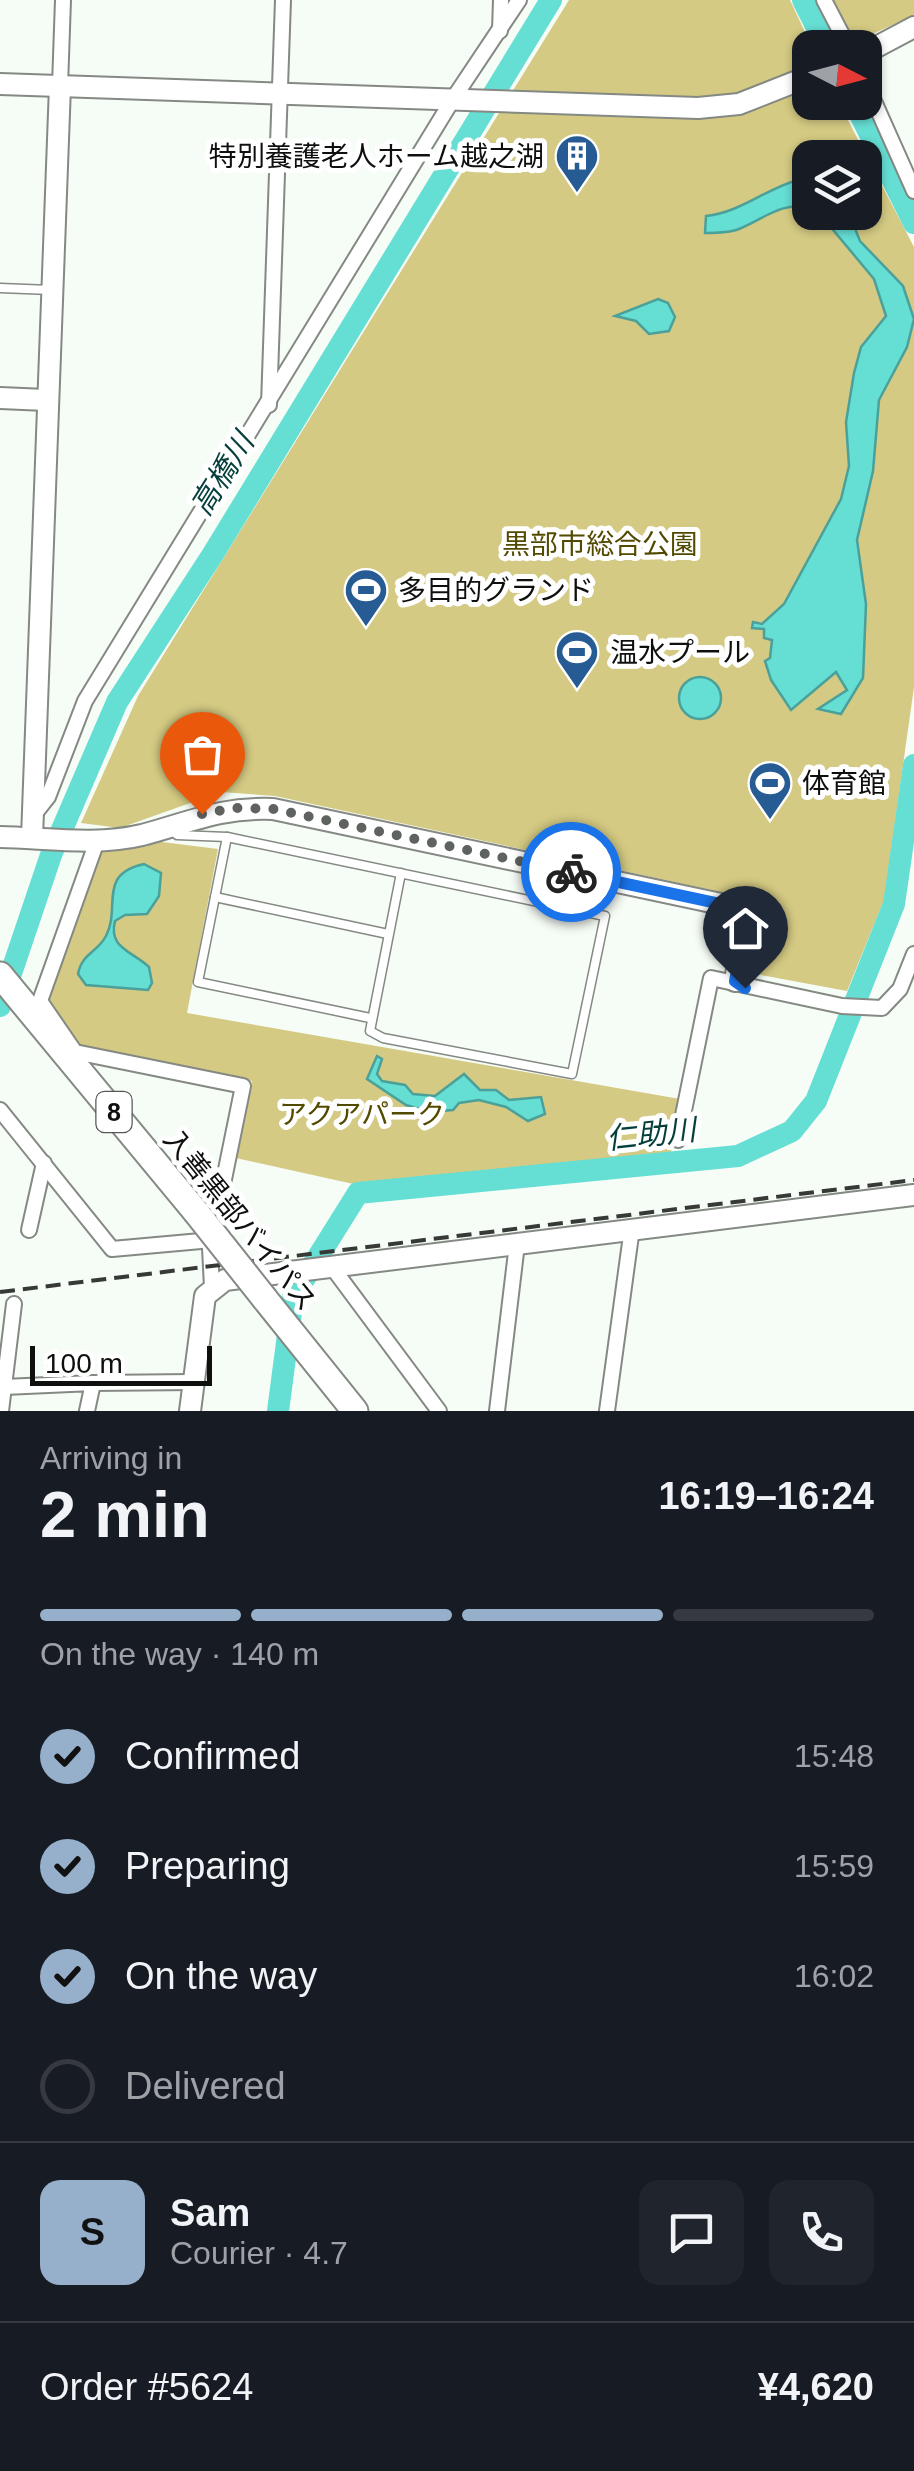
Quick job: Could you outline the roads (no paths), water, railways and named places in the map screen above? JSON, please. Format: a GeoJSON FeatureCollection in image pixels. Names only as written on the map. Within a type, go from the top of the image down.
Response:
{"type":"FeatureCollection","features":[{"type":"Feature","properties":{"kind":"highway","name":"入善黒部バイパス"},"geometry":{"type":"LineString","coordinates":[[0,975],[354,1411]]}},
{"type":"Feature","properties":{"kind":"street"},"geometry":{"type":"LineString","coordinates":[[32,827],[63,0]]}},
{"type":"Feature","properties":{"kind":"street"},"geometry":{"type":"LineString","coordinates":[[269,406],[283,0]]}},
{"type":"Feature","properties":{"kind":"street"},"geometry":{"type":"LineString","coordinates":[[500,31],[501,0]]}},
{"type":"Feature","properties":{"kind":"street"},"geometry":{"type":"LineString","coordinates":[[32,827],[48,797],[85,701],[269,406],[453,98],[520,0]]}},
{"type":"Feature","properties":{"kind":"street"},"geometry":{"type":"LineString","coordinates":[[824,0],[840,30]]}},
{"type":"Feature","properties":{"kind":"street"},"geometry":{"type":"LineString","coordinates":[[882,44],[914,27]]}},
{"type":"Feature","properties":{"kind":"street"},"geometry":{"type":"LineString","coordinates":[[0,84],[698,108],[739,104],[792,83]]}},
{"type":"Feature","properties":{"kind":"street"},"geometry":{"type":"LineString","coordinates":[[882,119],[914,191]]}},
{"type":"Feature","properties":{"kind":"street"},"geometry":{"type":"LineString","coordinates":[[0,398],[46,400]]}},
{"type":"Feature","properties":{"kind":"street"},"geometry":{"type":"LineString","coordinates":[[0,837],[32,827],[92,841],[234,808],[273,809],[735,907],[746,922],[735,981]]}},
{"type":"Feature","properties":{"kind":"street"},"geometry":{"type":"LineString","coordinates":[[92,841],[40,1000],[75,1052],[243,1086],[212,1240],[212,1287]]}},
{"type":"Feature","properties":{"kind":"street"},"geometry":{"type":"LineString","coordinates":[[678,1140],[711,978],[842,1006],[882,1008],[900,989],[914,954]]}},
{"type":"Feature","properties":{"kind":"street"},"geometry":{"type":"LineString","coordinates":[[0,1110],[112,1249],[212,1240]]}},
{"type":"Feature","properties":{"kind":"street"},"geometry":{"type":"LineString","coordinates":[[29,1230],[44,1163]]}},
{"type":"Feature","properties":{"kind":"street"},"geometry":{"type":"LineString","coordinates":[[190,1411],[206,1296],[212,1287],[225,1280],[914,1195]]}},
{"type":"Feature","properties":{"kind":"street"},"geometry":{"type":"LineString","coordinates":[[607,1411],[632,1228]]}},
{"type":"Feature","properties":{"kind":"street"},"geometry":{"type":"LineString","coordinates":[[497,1411],[518,1244]]}},
{"type":"Feature","properties":{"kind":"street"},"geometry":{"type":"LineString","coordinates":[[332,1267],[438,1411]]}},
{"type":"Feature","properties":{"kind":"street"},"geometry":{"type":"LineString","coordinates":[[2,1411],[14,1304]]}},
{"type":"Feature","properties":{"kind":"street"},"geometry":{"type":"LineString","coordinates":[[4,1387],[194,1382]]}},
{"type":"Feature","properties":{"kind":"street"},"geometry":{"type":"LineString","coordinates":[[87,1411],[93,1383]]}},
{"type":"Feature","properties":{"kind":"lane"},"geometry":{"type":"LineString","coordinates":[[0,288],[51,290]]}},
{"type":"Feature","properties":{"kind":"lane"},"geometry":{"type":"LineString","coordinates":[[168,826],[177,835],[227,837],[401,873],[606,916],[572,1074],[383,1038],[370,1031],[401,873]]}},
{"type":"Feature","properties":{"kind":"lane"},"geometry":{"type":"LineString","coordinates":[[227,837],[198,982],[370,1018]]}},
{"type":"Feature","properties":{"kind":"lane"},"geometry":{"type":"LineString","coordinates":[[215,897],[388,934]]}},
{"type":"Feature","properties":{"kind":"water"},"geometry":{"type":"Polygon","coordinates":[[[792,182],[792,207],[735,230],[705,233],[706,216],[731,210],[792,182]]]}},
{"type":"Feature","properties":{"kind":"water"},"geometry":{"type":"Polygon","coordinates":[[[833,230],[856,230],[860,241],[903,286],[914,319],[907,347],[879,400],[873,471],[857,540],[866,604],[863,678],[841,714],[818,709],[847,690],[836,672],[791,710],[771,680],[765,661],[770,658],[772,640],[764,638],[764,629],[752,628],[753,622],[762,624],[784,604],[841,499],[849,466],[846,422],[854,373],[861,347],[886,316],[874,279],[833,230]]]}},
{"type":"Feature","properties":{"kind":"water"},"geometry":{"type":"Polygon","coordinates":[[[658,299],[668,303],[675,317],[669,331],[649,334],[636,321],[615,316],[658,299]]]}},
{"type":"Feature","properties":{"kind":"water"},"geometry":{"type":"Polygon","coordinates":[[[700,677],[715,683],[721,698],[715,713],[700,719],[685,713],[679,698],[685,683],[700,677]]]}},
{"type":"Feature","properties":{"kind":"water"},"geometry":{"type":"Polygon","coordinates":[[[144,864],[161,873],[159,896],[147,914],[125,915],[115,921],[114,930],[118,943],[149,967],[152,983],[148,990],[86,985],[78,974],[80,967],[106,936],[115,884],[129,869],[144,864]]]}},
{"type":"Feature","properties":{"kind":"water"},"geometry":{"type":"Polygon","coordinates":[[[377,1056],[382,1059],[377,1074],[382,1081],[405,1085],[413,1094],[435,1096],[464,1074],[480,1090],[496,1090],[509,1100],[541,1097],[545,1114],[528,1121],[506,1107],[479,1100],[459,1103],[453,1110],[429,1112],[406,1105],[367,1079],[377,1056]]]}},
{"type":"Feature","properties":{"kind":"waterway","name":"高橋川"},"geometry":{"type":"LineString","coordinates":[[0,1006],[51,855],[117,702],[213,554],[551,0]]}},
{"type":"Feature","properties":{"kind":"waterway","name":"仁助川"},"geometry":{"type":"LineString","coordinates":[[803,0],[818,30]]}},
{"type":"Feature","properties":{"kind":"waterway","name":"仁助川"},"geometry":{"type":"LineString","coordinates":[[863,120],[914,223]]}},
{"type":"Feature","properties":{"kind":"waterway","name":"仁助川"},"geometry":{"type":"LineString","coordinates":[[278,1411],[293,1297],[358,1193],[738,1156],[792,1131],[816,1101],[894,904],[914,765]]}},
{"type":"Feature","properties":{"kind":"railway"},"geometry":{"type":"LineString","coordinates":[[0,1292],[914,1180]]}},
{"type":"Feature","properties":{"kind":"place","name":"特別養護老人ホーム越之湖"},"geometry":{"type":"Point","coordinates":[577,194]}},
{"type":"Feature","properties":{"kind":"place","name":"多目的グランド"},"geometry":{"type":"Point","coordinates":[366,628]}},
{"type":"Feature","properties":{"kind":"place","name":"温水プール"},"geometry":{"type":"Point","coordinates":[577,690]}},
{"type":"Feature","properties":{"kind":"place","name":"体育館"},"geometry":{"type":"Point","coordinates":[770,821]}},
{"type":"Feature","properties":{"kind":"park label","name":"黒部市総合公園"},"geometry":{"type":"Point","coordinates":[600,544]}},
{"type":"Feature","properties":{"kind":"park label","name":"アクアパーク"},"geometry":{"type":"Point","coordinates":[362,1114]}}]}
